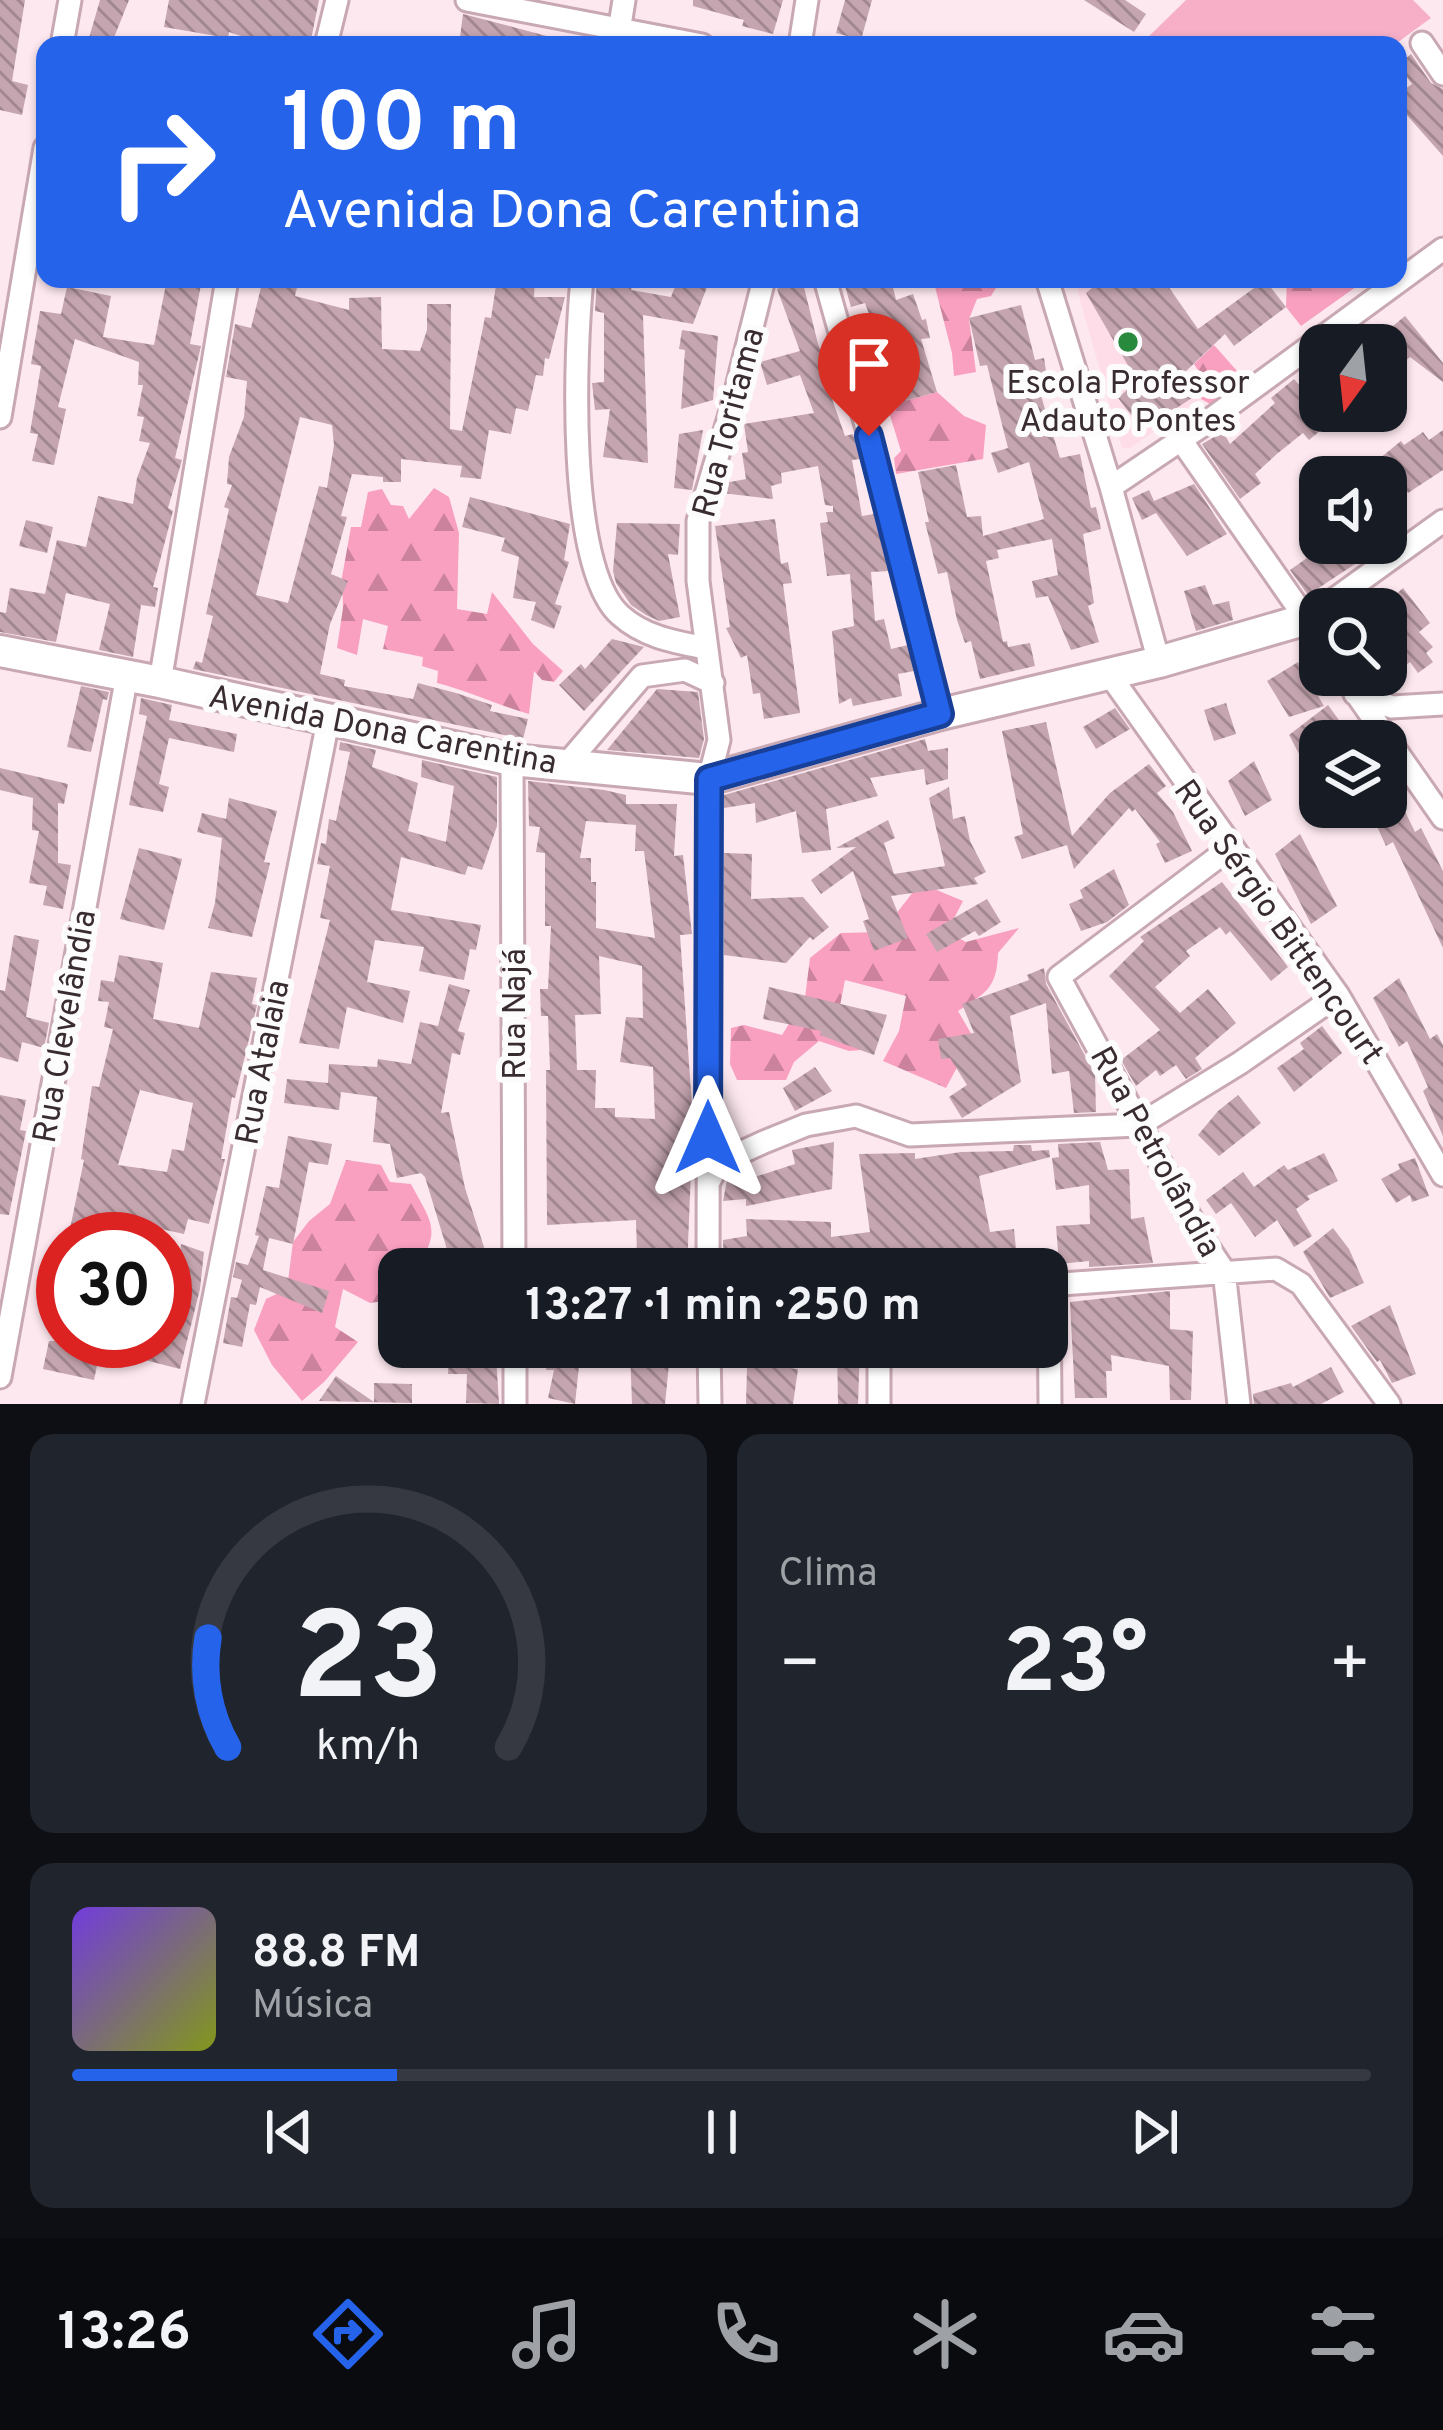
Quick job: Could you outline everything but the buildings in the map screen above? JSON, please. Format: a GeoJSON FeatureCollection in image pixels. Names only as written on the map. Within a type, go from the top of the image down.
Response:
{"type":"FeatureCollection","features":[{"type":"Feature","properties":{"kind":"street"},"geometry":{"type":"LineString","coordinates":[[64,36],[70,0]]}},
{"type":"Feature","properties":{"kind":"street"},"geometry":{"type":"LineString","coordinates":[[328,36],[337,0]]}},
{"type":"Feature","properties":{"kind":"street"},"geometry":{"type":"LineString","coordinates":[[467,0],[618,36],[624,0]]}},
{"type":"Feature","properties":{"kind":"street"},"geometry":{"type":"LineString","coordinates":[[801,36],[807,0]]}},
{"type":"Feature","properties":{"kind":"street"},"geometry":{"type":"LineString","coordinates":[[1422,44],[1443,74]]}},
{"type":"Feature","properties":{"kind":"street"},"geometry":{"type":"LineString","coordinates":[[0,411],[36,201]]}},
{"type":"Feature","properties":{"kind":"street"},"geometry":{"type":"LineString","coordinates":[[1407,275],[1443,249]]}},
{"type":"Feature","properties":{"kind":"street"},"geometry":{"type":"LineString","coordinates":[[160,682],[225,288]]}},
{"type":"Feature","properties":{"kind":"street"},"geometry":{"type":"LineString","coordinates":[[581,288],[578,447],[600,586],[617,613],[651,635],[706,648]]}},
{"type":"Feature","properties":{"kind":"street","name":"Rua Toritama"},"geometry":{"type":"LineString","coordinates":[[708,1248],[709,779],[718,740],[698,581],[698,521],[762,288]]}},
{"type":"Feature","properties":{"kind":"street"},"geometry":{"type":"LineString","coordinates":[[828,288],[940,714]]}},
{"type":"Feature","properties":{"kind":"street"},"geometry":{"type":"LineString","coordinates":[[1050,288],[1159,662]]}},
{"type":"Feature","properties":{"kind":"street"},"geometry":{"type":"LineString","coordinates":[[1111,487],[1390,288]]}},
{"type":"Feature","properties":{"kind":"street"},"geometry":{"type":"LineString","coordinates":[[1181,440],[1299,595]]}},
{"type":"Feature","properties":{"kind":"street","name":"Avenida Dona Carentina"},"geometry":{"type":"LineString","coordinates":[[1357,588],[1443,521]]}},
{"type":"Feature","properties":{"kind":"street","name":"Avenida Dona Carentina"},"geometry":{"type":"LineString","coordinates":[[0,651],[512,760],[709,779],[940,714],[1299,624]]}},
{"type":"Feature","properties":{"kind":"street"},"geometry":{"type":"LineString","coordinates":[[565,766],[642,676],[686,670],[713,683]]}},
{"type":"Feature","properties":{"kind":"street","name":"Rua Sérgio Bittencourt"},"geometry":{"type":"LineString","coordinates":[[1108,674],[1338,995],[1443,1175]]}},
{"type":"Feature","properties":{"kind":"street","name":"Rua Clevelândia"},"geometry":{"type":"LineString","coordinates":[[0,1377],[127,675]]}},
{"type":"Feature","properties":{"kind":"street"},"geometry":{"type":"LineString","coordinates":[[1357,696],[1443,818]]}},
{"type":"Feature","properties":{"kind":"street"},"geometry":{"type":"LineString","coordinates":[[1371,696],[1392,707],[1443,704]]}},
{"type":"Feature","properties":{"kind":"street","name":"Rua Atalaia"},"geometry":{"type":"LineString","coordinates":[[194,1404],[328,721]]}},
{"type":"Feature","properties":{"kind":"street","name":"Rua Najá"},"geometry":{"type":"LineString","coordinates":[[512,760],[514,1248]]}},
{"type":"Feature","properties":{"kind":"street","name":"Rua Petrolândia"},"geometry":{"type":"LineString","coordinates":[[1230,848],[1059,977],[1224,1271],[1239,1404]]}},
{"type":"Feature","properties":{"kind":"street"},"geometry":{"type":"LineString","coordinates":[[708,1183],[718,1163],[764,1142],[806,1125],[856,1116],[910,1135],[1139,1125],[1338,995]]}},
{"type":"Feature","properties":{"kind":"street"},"geometry":{"type":"LineString","coordinates":[[1068,1283],[1276,1269],[1300,1284],[1389,1404]]}},
{"type":"Feature","properties":{"kind":"street"},"geometry":{"type":"LineString","coordinates":[[515,1368],[515,1404]]}},
{"type":"Feature","properties":{"kind":"street"},"geometry":{"type":"LineString","coordinates":[[709,1368],[710,1404]]}},
{"type":"Feature","properties":{"kind":"street"},"geometry":{"type":"LineString","coordinates":[[879,1368],[879,1404]]}},
{"type":"Feature","properties":{"kind":"street"},"geometry":{"type":"LineString","coordinates":[[1049,1368],[1050,1404]]}},
{"type":"Feature","properties":{"kind":"shaded area"},"geometry":{"type":"Polygon","coordinates":[[[1186,0],[1413,0],[1431,18],[1406,36],[1149,36],[1186,0]]]}},
{"type":"Feature","properties":{"kind":"shaded area","name":"Escola Professor Adauto Pontes"},"geometry":{"type":"Polygon","coordinates":[[[1131,288],[1201,399],[1130,448],[1122,448],[1077,289],[1131,288]]]}},
{"type":"Feature","properties":{"kind":"green space"},"geometry":{"type":"Polygon","coordinates":[[[935,288],[996,288],[991,296],[977,299],[969,319],[976,372],[954,376],[935,288]]]}},
{"type":"Feature","properties":{"kind":"green space"},"geometry":{"type":"Polygon","coordinates":[[[1287,288],[1354,288],[1304,324],[1286,307],[1287,288]]]}},
{"type":"Feature","properties":{"kind":"green space"},"geometry":{"type":"Polygon","coordinates":[[[1214,345],[1246,381],[1230,397],[1212,405],[1201,399],[1201,375],[1194,364],[1214,345]]]}},
{"type":"Feature","properties":{"kind":"green space"},"geometry":{"type":"Polygon","coordinates":[[[937,392],[964,416],[986,425],[983,459],[896,474],[894,458],[901,451],[887,406],[937,392]]]}},
{"type":"Feature","properties":{"kind":"green space"},"geometry":{"type":"Polygon","coordinates":[[[434,488],[449,497],[459,533],[457,609],[487,614],[492,592],[533,644],[563,671],[554,682],[542,680],[534,671],[529,714],[437,683],[438,671],[422,666],[423,657],[383,649],[388,626],[363,619],[357,655],[337,648],[351,527],[361,527],[368,492],[382,489],[391,505],[403,506],[409,519],[434,488]]]}},
{"type":"Feature","properties":{"kind":"green space"},"geometry":{"type":"Polygon","coordinates":[[[920,883],[963,901],[947,932],[966,942],[1019,928],[998,953],[988,988],[958,1011],[976,1042],[946,1088],[883,1061],[899,1031],[906,996],[845,980],[837,1021],[873,1049],[849,1051],[819,1041],[794,1062],[786,1080],[737,1080],[730,1064],[731,1028],[744,1025],[782,1035],[805,998],[810,958],[841,933],[882,932],[920,883]]]}},
{"type":"Feature","properties":{"kind":"green space"},"geometry":{"type":"Polygon","coordinates":[[[346,1160],[381,1165],[390,1182],[411,1184],[431,1235],[428,1248],[378,1248],[378,1302],[370,1303],[343,1289],[335,1327],[358,1342],[302,1401],[272,1365],[254,1330],[266,1299],[287,1289],[293,1242],[330,1204],[346,1160]]]}},
{"type":"Feature","properties":{"kind":"place","name":"Escola Professor Adauto Pontes"},"geometry":{"type":"Point","coordinates":[1128,342]}},
{"type":"Feature","properties":{"kind":"route"},"geometry":{"type":"LineString","coordinates":[[708,1138],[709,779],[940,714],[869,436]]}}]}
